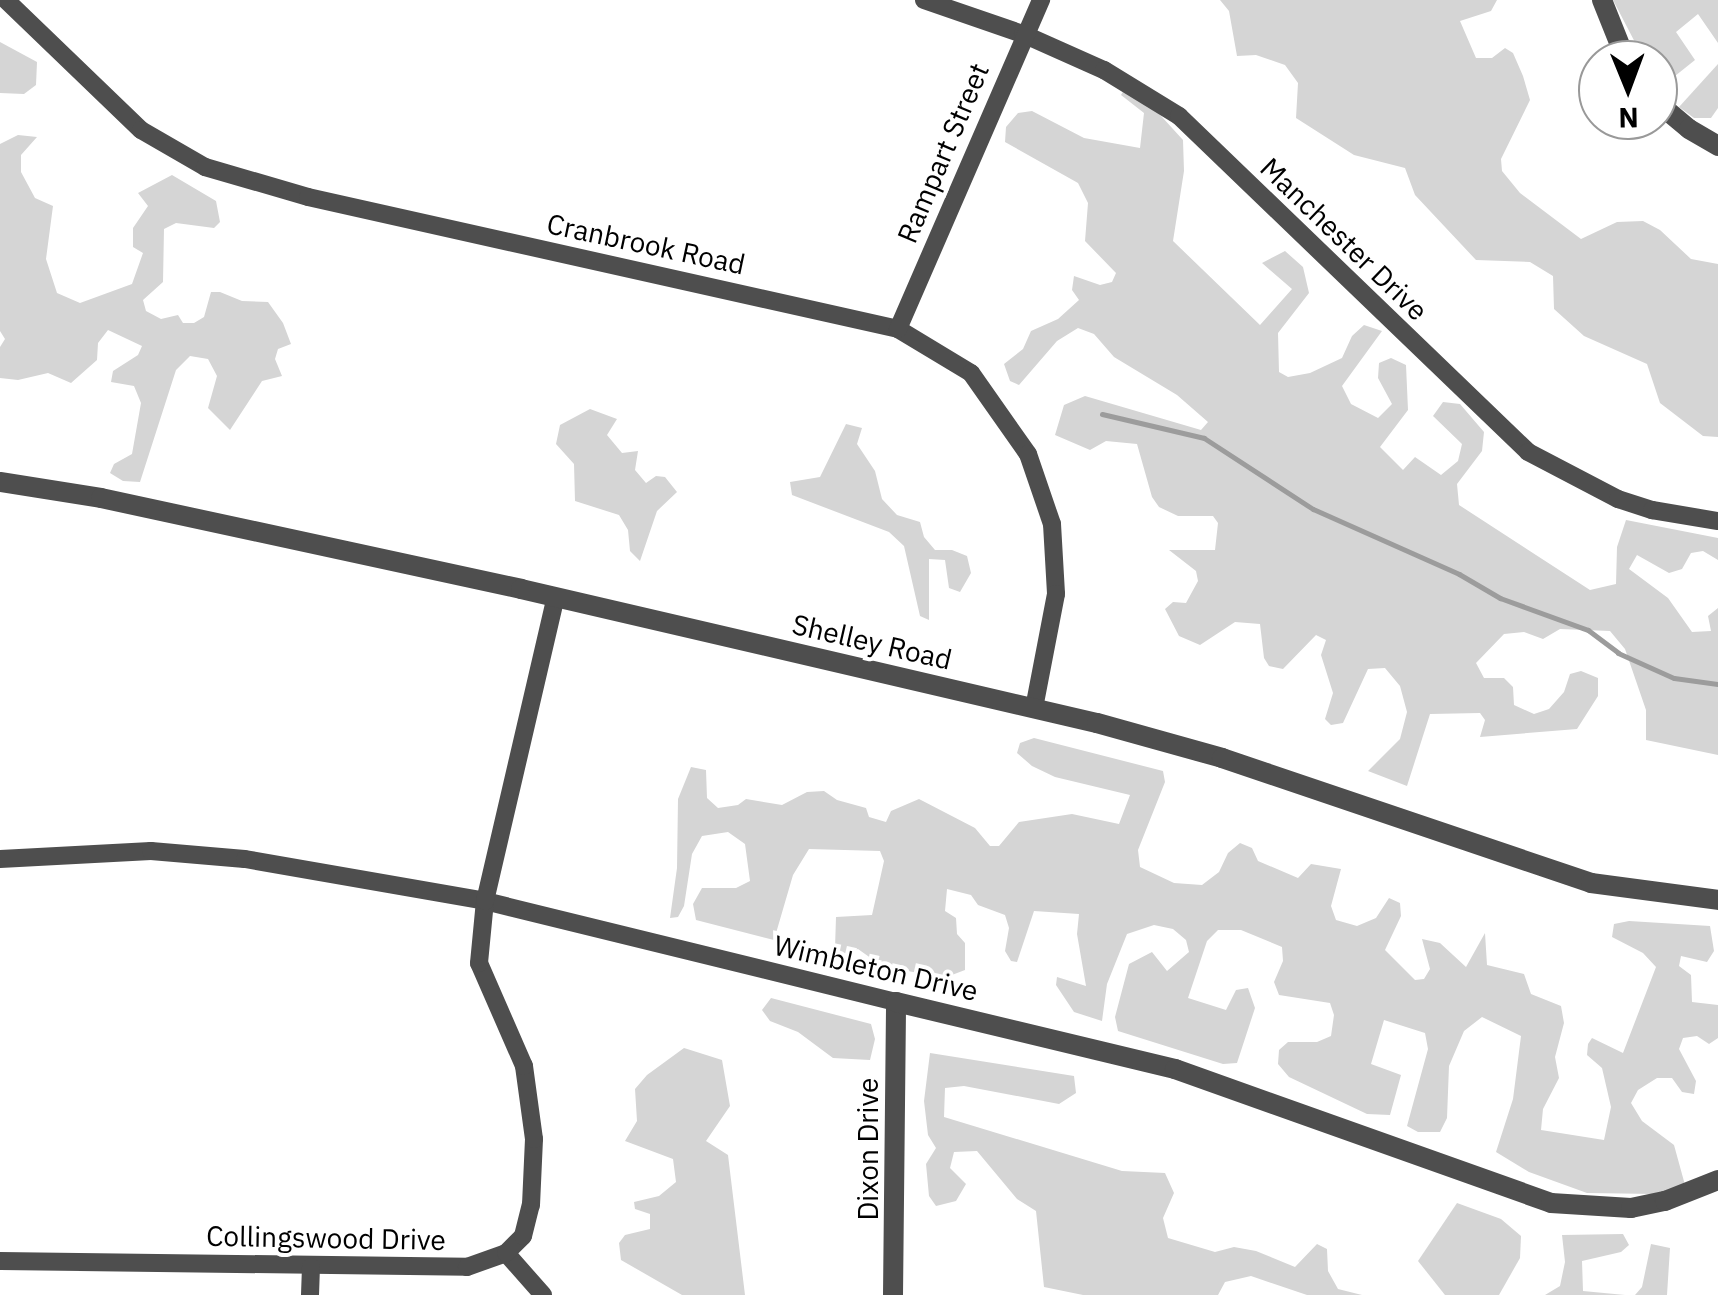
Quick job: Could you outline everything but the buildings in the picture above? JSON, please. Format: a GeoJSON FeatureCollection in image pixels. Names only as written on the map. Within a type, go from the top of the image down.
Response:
{"type":"FeatureCollection","features":[{"type":"Feature","properties":{"kind":"street","name":"Cranbrook Road"},"geometry":{"type":"LineString","coordinates":[[6,0],[141,130],[205,166],[308,197],[898,329],[971,373],[1028,454],[1052,524],[1056,594],[1034,708]]}},
{"type":"Feature","properties":{"kind":"street","name":"Manchester Drive"},"geometry":{"type":"LineString","coordinates":[[924,0],[1023,34],[1104,70],[1179,116],[1528,452],[1618,499],[1652,510],[1718,521]]}},
{"type":"Feature","properties":{"kind":"street","name":"Rampart Street"},"geometry":{"type":"LineString","coordinates":[[898,329],[1041,0]]}},
{"type":"Feature","properties":{"kind":"street"},"geometry":{"type":"LineString","coordinates":[[1602,0],[1618,40]]}},
{"type":"Feature","properties":{"kind":"street"},"geometry":{"type":"LineString","coordinates":[[1678,121],[1718,146]]}},
{"type":"Feature","properties":{"kind":"street","name":"Shelley Road"},"geometry":{"type":"LineString","coordinates":[[0,482],[101,498],[556,597],[1034,708],[1186,747],[1592,883],[1718,900]]}},
{"type":"Feature","properties":{"kind":"street"},"geometry":{"type":"LineString","coordinates":[[543,1295],[506,1253],[522,1236],[531,1205],[534,1138],[524,1066],[478,962],[486,901],[556,597]]}},
{"type":"Feature","properties":{"kind":"street","name":"Wimbleton Drive"},"geometry":{"type":"LineString","coordinates":[[0,859],[151,851],[198,853],[486,901],[1175,1069],[1551,1203],[1631,1208],[1678,1197],[1718,1180]]}},
{"type":"Feature","properties":{"kind":"street","name":"Dixon Drive"},"geometry":{"type":"LineString","coordinates":[[893,1295],[896,1002]]}},
{"type":"Feature","properties":{"kind":"street","name":"Collingswood Drive"},"geometry":{"type":"LineString","coordinates":[[0,1261],[466,1267],[506,1253]]}},
{"type":"Feature","properties":{"kind":"street"},"geometry":{"type":"LineString","coordinates":[[310,1295],[311,1267]]}},
{"type":"Feature","properties":{"kind":"shaded area"},"geometry":{"type":"Polygon","coordinates":[[[1220,0],[1497,0],[1491,11],[1460,21],[1476,58],[1492,58],[1505,48],[1513,53],[1523,76],[1530,100],[1501,159],[1502,171],[1520,193],[1581,239],[1617,222],[1643,221],[1660,230],[1691,259],[1718,264],[1718,437],[1703,436],[1660,403],[1647,364],[1584,336],[1554,309],[1553,276],[1530,262],[1476,260],[1415,195],[1405,168],[1354,155],[1296,118],[1298,83],[1285,65],[1256,55],[1237,56],[1229,11],[1220,0]]]}},
{"type":"Feature","properties":{"kind":"shaded area"},"geometry":{"type":"Polygon","coordinates":[[[1613,0],[1718,0],[1718,43],[1698,14],[1676,32],[1695,60],[1678,74],[1678,40],[1634,40],[1613,0]]]}},
{"type":"Feature","properties":{"kind":"shaded area"},"geometry":{"type":"Polygon","coordinates":[[[0,42],[37,62],[36,85],[24,94],[0,93],[0,42]]]}},
{"type":"Feature","properties":{"kind":"shaded area"},"geometry":{"type":"Polygon","coordinates":[[[1718,64],[1718,108],[1711,118],[1694,118],[1679,107],[1718,64]]]}},
{"type":"Feature","properties":{"kind":"shaded area"},"geometry":{"type":"Polygon","coordinates":[[[1124,90],[1152,106],[1183,140],[1184,171],[1173,241],[1260,325],[1292,289],[1262,263],[1285,251],[1303,267],[1309,293],[1278,333],[1279,372],[1288,377],[1310,373],[1342,358],[1352,336],[1364,325],[1382,331],[1342,386],[1351,404],[1378,418],[1392,404],[1378,378],[1379,363],[1391,358],[1406,365],[1408,410],[1380,447],[1403,470],[1415,457],[1441,475],[1458,461],[1462,444],[1433,416],[1443,402],[1460,404],[1484,432],[1482,451],[1457,484],[1459,505],[1590,590],[1616,584],[1617,547],[1626,520],[1718,538],[1718,560],[1703,551],[1691,553],[1682,569],[1669,573],[1637,555],[1629,569],[1668,598],[1692,632],[1711,631],[1708,616],[1718,608],[1718,755],[1646,740],[1646,710],[1625,649],[1610,631],[1560,629],[1543,639],[1524,632],[1504,634],[1476,663],[1484,678],[1504,678],[1513,687],[1514,705],[1534,714],[1549,709],[1564,692],[1570,674],[1581,671],[1598,678],[1598,696],[1577,729],[1480,737],[1485,720],[1480,713],[1430,714],[1407,786],[1368,771],[1400,739],[1407,712],[1400,686],[1385,668],[1368,669],[1343,723],[1331,725],[1325,719],[1333,693],[1321,655],[1326,640],[1316,635],[1283,669],[1269,666],[1264,658],[1260,624],[1235,622],[1200,645],[1179,636],[1165,609],[1173,602],[1186,603],[1198,581],[1196,571],[1169,550],[1215,550],[1218,523],[1213,516],[1178,516],[1159,507],[1152,497],[1137,444],[1106,441],[1090,450],[1055,435],[1064,405],[1085,396],[1201,430],[1208,422],[1177,395],[1114,357],[1094,334],[1078,328],[1057,341],[1019,385],[1010,381],[1004,364],[1023,349],[1031,331],[1058,319],[1079,300],[1072,290],[1074,276],[1100,285],[1112,282],[1116,273],[1085,241],[1088,203],[1078,183],[1005,142],[1006,127],[1018,113],[1032,111],[1084,138],[1140,148],[1144,113],[1121,95],[1124,90]]]}},
{"type":"Feature","properties":{"kind":"shaded area"},"geometry":{"type":"Polygon","coordinates":[[[18,135],[37,137],[21,155],[21,172],[35,198],[53,206],[46,259],[57,293],[80,303],[132,284],[143,253],[133,247],[133,228],[148,206],[138,193],[172,175],[216,201],[220,222],[214,228],[176,223],[164,229],[163,282],[143,300],[146,311],[161,319],[178,315],[183,323],[194,323],[204,317],[211,292],[242,301],[268,302],[283,323],[291,344],[278,349],[275,359],[282,376],[262,381],[230,430],[208,408],[217,376],[208,359],[190,356],[176,370],[140,482],[123,481],[110,473],[114,464],[132,454],[141,403],[134,386],[111,382],[113,371],[138,355],[142,346],[108,330],[98,343],[97,360],[71,383],[48,373],[18,380],[0,378],[0,347],[5,339],[0,331],[0,144],[18,135]]]}},
{"type":"Feature","properties":{"kind":"shaded area"},"geometry":{"type":"Polygon","coordinates":[[[590,409],[617,419],[607,435],[622,453],[638,451],[635,470],[646,483],[656,476],[665,477],[677,492],[657,511],[640,561],[630,551],[628,530],[619,515],[575,501],[574,464],[556,444],[560,425],[590,409]]]}},
{"type":"Feature","properties":{"kind":"shaded area"},"geometry":{"type":"Polygon","coordinates":[[[846,424],[862,428],[857,444],[875,471],[882,499],[897,515],[920,522],[924,537],[935,550],[952,550],[967,556],[971,573],[960,592],[949,588],[945,560],[929,559],[929,620],[920,616],[904,546],[889,532],[792,495],[790,482],[820,477],[846,424]]]}},
{"type":"Feature","properties":{"kind":"shaded area"},"geometry":{"type":"Polygon","coordinates":[[[1034,738],[1163,771],[1165,782],[1138,850],[1140,867],[1174,883],[1202,885],[1219,872],[1228,853],[1240,843],[1252,848],[1258,861],[1298,878],[1311,864],[1341,869],[1331,906],[1336,920],[1357,926],[1376,918],[1389,898],[1400,903],[1401,916],[1385,950],[1415,980],[1424,979],[1430,969],[1422,939],[1440,943],[1466,967],[1485,933],[1487,965],[1524,974],[1531,994],[1561,1006],[1564,1023],[1555,1057],[1559,1078],[1543,1109],[1541,1130],[1604,1140],[1611,1107],[1602,1068],[1587,1055],[1588,1044],[1592,1038],[1623,1053],[1656,967],[1643,953],[1612,937],[1614,924],[1629,921],[1710,926],[1714,951],[1707,962],[1681,956],[1679,966],[1691,975],[1692,1002],[1718,1005],[1718,1038],[1709,1044],[1697,1036],[1683,1038],[1679,1049],[1696,1081],[1694,1094],[1682,1092],[1672,1078],[1657,1078],[1638,1090],[1631,1103],[1642,1121],[1674,1145],[1685,1185],[1655,1194],[1587,1193],[1529,1172],[1496,1152],[1513,1099],[1521,1036],[1482,1017],[1464,1031],[1449,1066],[1447,1118],[1440,1132],[1418,1132],[1407,1126],[1428,1049],[1425,1033],[1384,1020],[1371,1064],[1401,1075],[1390,1115],[1367,1114],[1289,1077],[1278,1064],[1279,1050],[1288,1042],[1317,1042],[1331,1036],[1334,1015],[1330,1003],[1279,995],[1274,982],[1283,961],[1282,947],[1241,930],[1218,930],[1207,941],[1188,998],[1226,1010],[1236,990],[1248,988],[1255,1008],[1237,1063],[1223,1064],[1118,1031],[1115,1017],[1129,964],[1152,952],[1167,971],[1189,952],[1186,940],[1173,929],[1154,925],[1127,934],[1107,984],[1102,1021],[1074,1012],[1056,985],[1057,977],[1086,986],[1077,934],[1079,914],[1034,911],[1017,962],[1011,961],[1005,951],[1009,928],[1005,915],[978,905],[971,895],[947,889],[945,911],[956,918],[957,934],[965,943],[965,970],[944,978],[882,966],[858,949],[843,954],[835,948],[836,917],[872,915],[884,861],[880,851],[809,849],[793,875],[774,940],[696,920],[693,904],[702,888],[736,888],[750,881],[745,844],[728,832],[702,836],[692,854],[684,906],[678,917],[670,918],[677,868],[678,799],[691,767],[706,770],[707,798],[718,808],[738,805],[746,799],[782,805],[807,792],[824,791],[837,800],[866,808],[869,817],[886,822],[891,811],[919,799],[975,828],[990,846],[999,846],[1019,822],[1072,814],[1119,824],[1130,795],[1055,777],[1032,766],[1017,753],[1020,743],[1034,738]]]}},
{"type":"Feature","properties":{"kind":"shaded area"},"geometry":{"type":"Polygon","coordinates":[[[771,998],[871,1024],[875,1039],[870,1060],[833,1058],[798,1032],[770,1021],[762,1010],[771,998]]]}},
{"type":"Feature","properties":{"kind":"shaded area"},"geometry":{"type":"Polygon","coordinates":[[[684,1048],[722,1060],[730,1106],[706,1141],[728,1155],[745,1295],[682,1295],[621,1260],[619,1243],[625,1235],[650,1229],[650,1214],[635,1209],[634,1202],[659,1196],[676,1182],[673,1159],[625,1141],[637,1121],[635,1089],[647,1075],[684,1048]]]}},
{"type":"Feature","properties":{"kind":"shaded area"},"geometry":{"type":"Polygon","coordinates":[[[930,1053],[1074,1076],[1076,1093],[1059,1104],[964,1086],[945,1088],[944,1117],[1122,1171],[1165,1173],[1174,1193],[1163,1218],[1168,1238],[1215,1252],[1234,1247],[1256,1251],[1295,1267],[1317,1244],[1327,1249],[1328,1271],[1338,1289],[1362,1295],[1307,1295],[1251,1276],[1225,1282],[1218,1295],[1083,1295],[1044,1287],[1036,1211],[1017,1199],[977,1151],[954,1152],[950,1168],[966,1184],[956,1201],[936,1206],[929,1196],[926,1164],[936,1148],[928,1135],[924,1101],[930,1053]]]}},
{"type":"Feature","properties":{"kind":"shaded area"},"geometry":{"type":"Polygon","coordinates":[[[1457,1203],[1501,1219],[1521,1236],[1520,1258],[1499,1295],[1445,1295],[1418,1261],[1457,1203]]]}},
{"type":"Feature","properties":{"kind":"shaded area"},"geometry":{"type":"Polygon","coordinates":[[[1623,1234],[1629,1245],[1621,1252],[1582,1261],[1583,1291],[1625,1295],[1545,1295],[1560,1286],[1565,1262],[1562,1235],[1623,1234]]]}},
{"type":"Feature","properties":{"kind":"shaded area"},"geometry":{"type":"Polygon","coordinates":[[[1651,1244],[1670,1248],[1667,1295],[1635,1295],[1642,1287],[1651,1244]]]}},
{"type":"Feature","properties":{"kind":"waterway"},"geometry":{"type":"LineString","coordinates":[[1102,414],[1204,438],[1313,509],[1459,574],[1500,598],[1588,630],[1618,653],[1674,678],[1718,684]]}}]}
